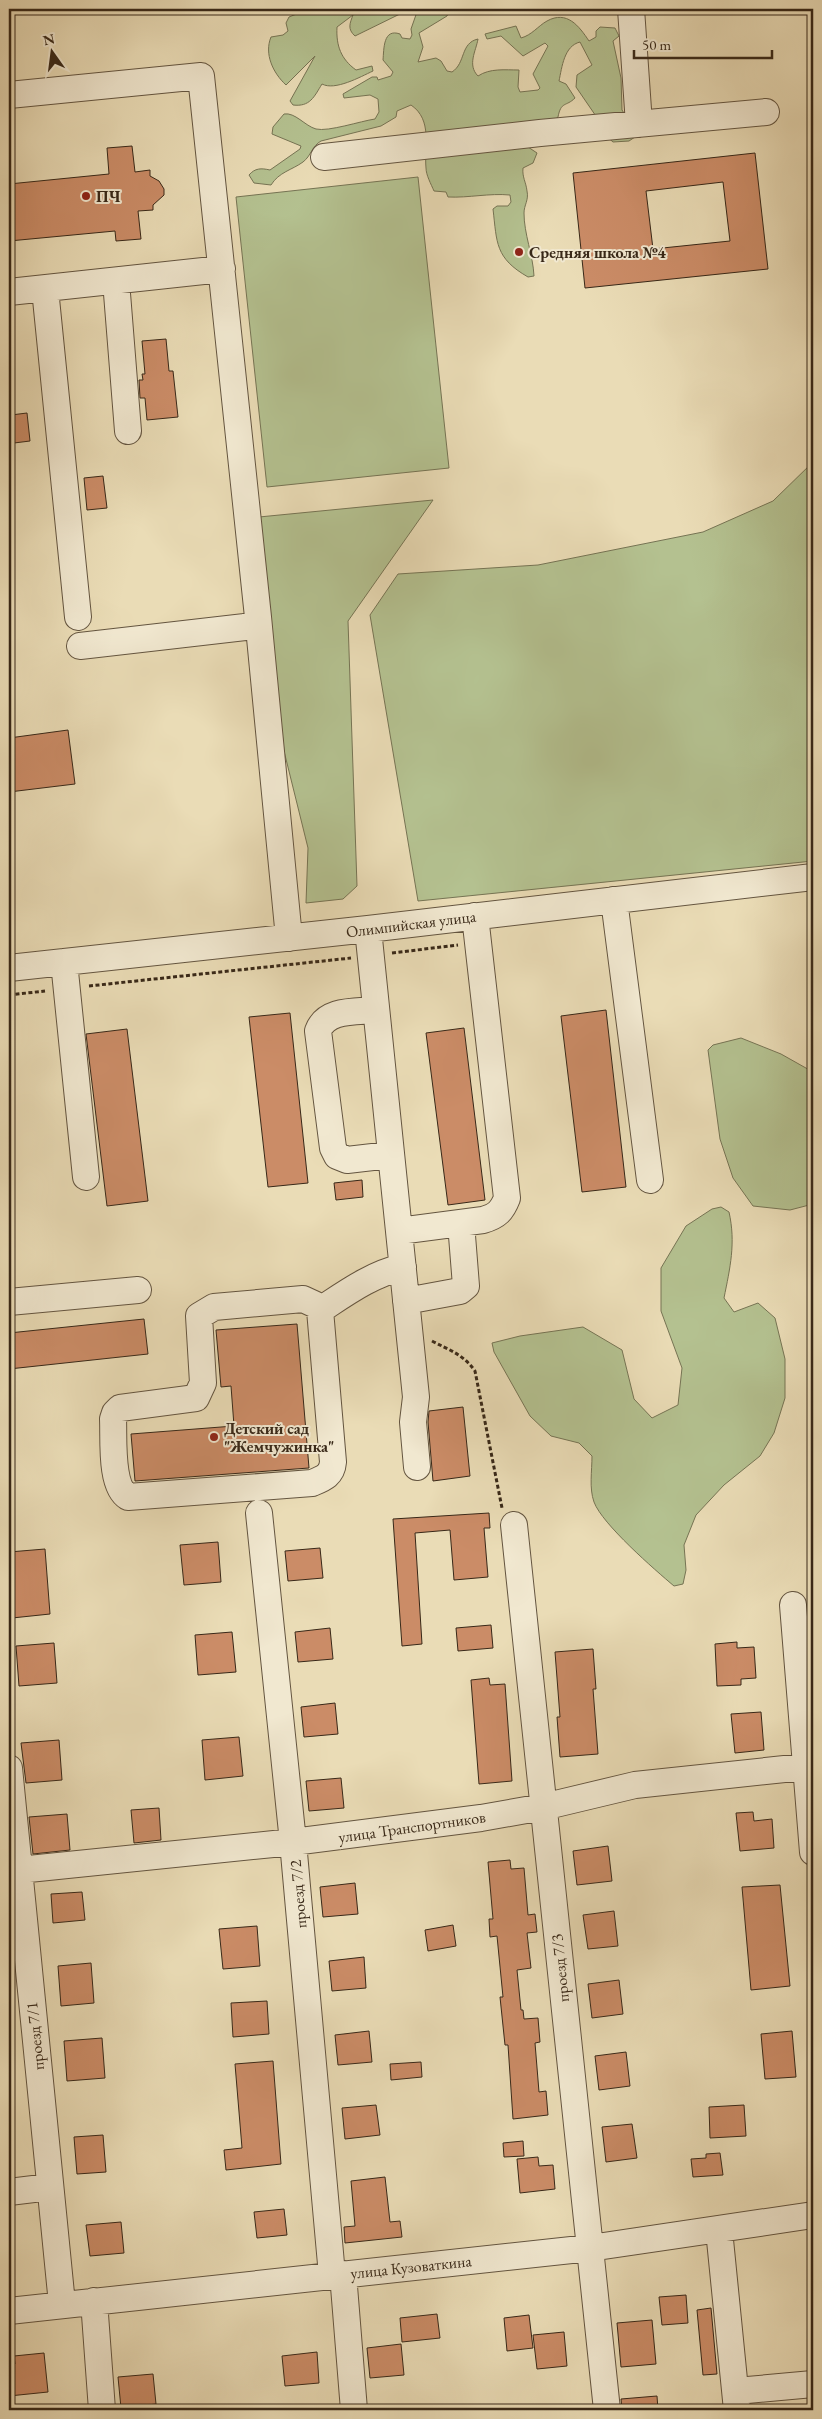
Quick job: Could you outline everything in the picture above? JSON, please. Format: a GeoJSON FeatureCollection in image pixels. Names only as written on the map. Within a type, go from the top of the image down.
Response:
{"type":"FeatureCollection","features":[{"type":"Feature","properties":{"kind":"street"},"geometry":{"type":"LineString","coordinates":[[631,9],[639,124]]}},
{"type":"Feature","properties":{"kind":"street"},"geometry":{"type":"LineString","coordinates":[[9,95],[200,76],[258,617],[289,938]]}},
{"type":"Feature","properties":{"kind":"street"},"geometry":{"type":"LineString","coordinates":[[324,157],[766,112]]}},
{"type":"Feature","properties":{"kind":"street"},"geometry":{"type":"LineString","coordinates":[[9,292],[222,269]]}},
{"type":"Feature","properties":{"kind":"street"},"geometry":{"type":"LineString","coordinates":[[116,281],[128,431]]}},
{"type":"Feature","properties":{"kind":"street"},"geometry":{"type":"LineString","coordinates":[[44,289],[78,617]]}},
{"type":"Feature","properties":{"kind":"street"},"geometry":{"type":"LineString","coordinates":[[80,646],[245,627],[253,624],[258,617]]}},
{"type":"Feature","properties":{"kind":"street","name":"Олимпийская улица"},"geometry":{"type":"LineString","coordinates":[[9,968],[289,938],[813,877]]}},
{"type":"Feature","properties":{"kind":"street"},"geometry":{"type":"LineString","coordinates":[[614,900],[650,1180]]}},
{"type":"Feature","properties":{"kind":"street"},"geometry":{"type":"LineString","coordinates":[[399,1231],[461,1223],[496,1216],[503,1208],[507,1198],[475,916]]}},
{"type":"Feature","properties":{"kind":"street"},"geometry":{"type":"LineString","coordinates":[[368,929],[416,1397],[413,1422],[417,1467]]}},
{"type":"Feature","properties":{"kind":"street"},"geometry":{"type":"LineString","coordinates":[[64,962],[86,1177]]}},
{"type":"Feature","properties":{"kind":"street"},"geometry":{"type":"LineString","coordinates":[[375,1010],[329,1016],[321,1022],[318,1031],[333,1148],[337,1156],[347,1160],[390,1155]]}},
{"type":"Feature","properties":{"kind":"street"},"geometry":{"type":"LineString","coordinates":[[406,1301],[460,1291],[466,1286],[461,1223]]}},
{"type":"Feature","properties":{"kind":"street"},"geometry":{"type":"LineString","coordinates":[[320,1310],[372,1278],[388,1270],[403,1267]]}},
{"type":"Feature","properties":{"kind":"street"},"geometry":{"type":"LineString","coordinates":[[9,1302],[138,1290]]}},
{"type":"Feature","properties":{"kind":"street"},"geometry":{"type":"LineString","coordinates":[[303,1300],[316,1304],[320,1310],[333,1462],[332,1470],[328,1476],[312,1483],[128,1497],[123,1494],[116,1478],[113,1419],[115,1413],[120,1408],[196,1398],[203,1383],[199,1316],[214,1308],[303,1300]]}},
{"type":"Feature","properties":{"kind":"street","name":"проезд 7/2"},"geometry":{"type":"LineString","coordinates":[[259,1513],[338,2275],[354,2410]]}},
{"type":"Feature","properties":{"kind":"street","name":"проезд 7/3"},"geometry":{"type":"LineString","coordinates":[[514,1525],[606,2410]]}},
{"type":"Feature","properties":{"kind":"street"},"geometry":{"type":"LineString","coordinates":[[792,1605],[810,1766],[813,1852]]}},
{"type":"Feature","properties":{"kind":"street","name":"улица Транспортников"},"geometry":{"type":"LineString","coordinates":[[14,1871],[293,1842],[481,1818],[543,1807],[635,1785],[810,1766]]}},
{"type":"Feature","properties":{"kind":"street","name":"проезд 7/1"},"geometry":{"type":"LineString","coordinates":[[9,1768],[14,1871],[62,2304]]}},
{"type":"Feature","properties":{"kind":"street"},"geometry":{"type":"LineString","coordinates":[[9,2192],[50,2187]]}},
{"type":"Feature","properties":{"kind":"street","name":"улица Кузоваткина"},"geometry":{"type":"LineString","coordinates":[[9,2312],[62,2304],[590,2248],[813,2215]]}},
{"type":"Feature","properties":{"kind":"street"},"geometry":{"type":"LineString","coordinates":[[719,2230],[736,2400],[813,2384]]}},
{"type":"Feature","properties":{"kind":"street"},"geometry":{"type":"LineString","coordinates":[[94,2301],[102,2410]]}},
{"type":"Feature","properties":{"kind":"path"},"geometry":{"type":"LineString","coordinates":[[9,995],[478,943]]}},
{"type":"Feature","properties":{"kind":"path"},"geometry":{"type":"LineString","coordinates":[[428,1339],[456,1352],[467,1360],[475,1371],[502,1510],[514,1525]]}},
{"type":"Feature","properties":{"kind":"green space"},"geometry":{"type":"Polygon","coordinates":[[[291,9],[418,9],[406,11],[355,36],[350,28],[353,15],[337,27],[337,40],[343,57],[356,70],[372,66],[373,71],[340,85],[327,86],[322,84],[308,103],[293,105],[290,101],[315,56],[286,85],[277,75],[269,56],[269,43],[271,37],[283,35],[288,31],[286,23],[289,17],[299,13],[291,9]]]}},
{"type":"Feature","properties":{"kind":"green space"},"geometry":{"type":"Polygon","coordinates":[[[418,9],[450,9],[447,16],[419,33],[423,47],[418,62],[436,58],[441,61],[447,71],[452,72],[459,64],[468,45],[478,39],[473,58],[473,67],[478,76],[493,71],[519,70],[518,87],[520,92],[538,90],[540,88],[533,74],[548,46],[545,43],[523,56],[501,36],[487,39],[485,34],[516,26],[521,38],[547,21],[561,17],[577,25],[589,41],[596,37],[596,31],[600,27],[615,28],[619,36],[613,41],[621,78],[622,110],[634,129],[635,137],[629,141],[613,142],[605,135],[600,122],[576,87],[577,75],[592,65],[580,42],[567,52],[559,81],[566,84],[575,98],[562,106],[558,117],[525,145],[537,153],[533,163],[523,168],[527,194],[524,221],[534,276],[528,277],[509,263],[503,256],[497,240],[493,209],[497,206],[508,206],[511,202],[510,195],[448,197],[446,192],[434,191],[426,171],[425,126],[418,111],[411,105],[397,111],[396,117],[381,126],[321,141],[303,162],[282,174],[271,185],[254,183],[249,175],[258,169],[270,170],[300,149],[301,146],[272,134],[273,127],[284,114],[292,115],[321,130],[375,119],[379,112],[378,99],[370,95],[344,98],[343,94],[372,77],[377,77],[378,80],[391,76],[393,72],[383,60],[384,45],[387,37],[394,33],[400,34],[402,38],[410,39],[412,35],[411,29],[418,9]]]}},
{"type":"Feature","properties":{"kind":"green space"},"geometry":{"type":"Polygon","coordinates":[[[418,177],[449,468],[267,487],[236,197],[418,177]]]}},
{"type":"Feature","properties":{"kind":"green space"},"geometry":{"type":"Polygon","coordinates":[[[813,462],[813,861],[418,901],[370,615],[398,574],[538,565],[703,532],[773,501],[813,462]]]}},
{"type":"Feature","properties":{"kind":"green space"},"geometry":{"type":"Polygon","coordinates":[[[433,500],[348,621],[357,886],[343,899],[306,903],[308,848],[284,751],[259,517],[433,500]]]}},
{"type":"Feature","properties":{"kind":"green space"},"geometry":{"type":"Polygon","coordinates":[[[741,1038],[781,1054],[813,1072],[813,1204],[790,1210],[753,1206],[733,1178],[720,1139],[708,1050],[713,1045],[741,1038]]]}},
{"type":"Feature","properties":{"kind":"green space"},"geometry":{"type":"Polygon","coordinates":[[[721,1207],[729,1212],[732,1234],[731,1255],[724,1298],[734,1312],[758,1303],[775,1318],[785,1359],[785,1398],[774,1433],[760,1456],[724,1485],[696,1515],[684,1545],[686,1570],[683,1584],[674,1586],[607,1522],[594,1502],[591,1479],[592,1456],[579,1443],[551,1436],[530,1416],[494,1352],[492,1343],[520,1336],[583,1327],[622,1350],[634,1399],[652,1418],[678,1405],[682,1368],[661,1311],[661,1268],[686,1226],[712,1209],[721,1207]]]}},
{"type":"Feature","properties":{"kind":"building","name":"ПЧ"},"geometry":{"type":"Polygon","coordinates":[[[132,146],[135,172],[150,170],[150,176],[159,181],[164,189],[164,195],[153,205],[153,210],[138,211],[141,239],[116,241],[115,231],[9,241],[9,184],[109,174],[107,148],[132,146]]]}},
{"type":"Feature","properties":{"kind":"building"},"geometry":{"type":"Polygon","coordinates":[[[755,153],[768,269],[585,288],[573,173],[755,153]],[[723,182],[646,191],[653,249],[730,241],[723,182]]]}},
{"type":"Feature","properties":{"kind":"building"},"geometry":{"type":"Polygon","coordinates":[[[166,339],[169,371],[173,371],[178,417],[147,420],[145,398],[140,398],[139,380],[143,380],[142,374],[145,374],[142,341],[166,339]]]}},
{"type":"Feature","properties":{"kind":"building"},"geometry":{"type":"Polygon","coordinates":[[[27,413],[30,441],[14,443],[11,415],[27,413]]]}},
{"type":"Feature","properties":{"kind":"building"},"geometry":{"type":"Polygon","coordinates":[[[103,476],[107,508],[87,510],[84,478],[103,476]]]}},
{"type":"Feature","properties":{"kind":"building"},"geometry":{"type":"Polygon","coordinates":[[[68,730],[75,784],[9,792],[9,738],[68,730]]]}},
{"type":"Feature","properties":{"kind":"building"},"geometry":{"type":"Polygon","coordinates":[[[606,1010],[626,1187],[582,1192],[561,1016],[606,1010]]]}},
{"type":"Feature","properties":{"kind":"building"},"geometry":{"type":"Polygon","coordinates":[[[290,1013],[308,1183],[268,1187],[249,1017],[290,1013]]]}},
{"type":"Feature","properties":{"kind":"building"},"geometry":{"type":"Polygon","coordinates":[[[464,1028],[485,1200],[448,1205],[426,1033],[464,1028]]]}},
{"type":"Feature","properties":{"kind":"building"},"geometry":{"type":"Polygon","coordinates":[[[127,1029],[148,1201],[107,1206],[86,1034],[127,1029]]]}},
{"type":"Feature","properties":{"kind":"building"},"geometry":{"type":"Polygon","coordinates":[[[362,1180],[363,1197],[336,1200],[334,1183],[362,1180]]]}},
{"type":"Feature","properties":{"kind":"building"},"geometry":{"type":"Polygon","coordinates":[[[144,1319],[148,1354],[9,1369],[9,1333],[144,1319]]]}},
{"type":"Feature","properties":{"kind":"building"},"geometry":{"type":"Polygon","coordinates":[[[297,1324],[309,1468],[135,1481],[131,1434],[234,1426],[231,1386],[221,1387],[216,1330],[297,1324]]]}},
{"type":"Feature","properties":{"kind":"building"},"geometry":{"type":"Polygon","coordinates":[[[463,1407],[470,1476],[433,1481],[428,1422],[429,1411],[463,1407]]]}},
{"type":"Feature","properties":{"kind":"building"},"geometry":{"type":"Polygon","coordinates":[[[489,1513],[490,1528],[484,1528],[488,1577],[454,1580],[450,1530],[415,1533],[422,1644],[402,1646],[393,1519],[489,1513]]]}},
{"type":"Feature","properties":{"kind":"building"},"geometry":{"type":"Polygon","coordinates":[[[218,1542],[221,1582],[184,1585],[180,1545],[218,1542]]]}},
{"type":"Feature","properties":{"kind":"building"},"geometry":{"type":"Polygon","coordinates":[[[320,1548],[323,1578],[288,1581],[285,1551],[320,1548]]]}},
{"type":"Feature","properties":{"kind":"building"},"geometry":{"type":"Polygon","coordinates":[[[45,1549],[50,1614],[12,1618],[9,1552],[45,1549]]]}},
{"type":"Feature","properties":{"kind":"building"},"geometry":{"type":"Polygon","coordinates":[[[491,1625],[493,1648],[458,1651],[456,1628],[491,1625]]]}},
{"type":"Feature","properties":{"kind":"building"},"geometry":{"type":"Polygon","coordinates":[[[330,1628],[333,1659],[298,1662],[295,1632],[330,1628]]]}},
{"type":"Feature","properties":{"kind":"building"},"geometry":{"type":"Polygon","coordinates":[[[232,1632],[236,1672],[198,1675],[195,1635],[232,1632]]]}},
{"type":"Feature","properties":{"kind":"building"},"geometry":{"type":"Polygon","coordinates":[[[737,1642],[737,1648],[754,1647],[756,1678],[741,1679],[741,1685],[717,1686],[715,1644],[737,1642]]]}},
{"type":"Feature","properties":{"kind":"building"},"geometry":{"type":"Polygon","coordinates":[[[54,1643],[57,1683],[19,1686],[16,1646],[54,1643]]]}},
{"type":"Feature","properties":{"kind":"building"},"geometry":{"type":"Polygon","coordinates":[[[593,1649],[596,1689],[593,1689],[598,1754],[560,1757],[557,1717],[560,1717],[555,1652],[593,1649]]]}},
{"type":"Feature","properties":{"kind":"building"},"geometry":{"type":"Polygon","coordinates":[[[489,1678],[490,1685],[505,1684],[512,1781],[479,1784],[471,1680],[489,1678]]]}},
{"type":"Feature","properties":{"kind":"building"},"geometry":{"type":"Polygon","coordinates":[[[335,1703],[338,1734],[304,1737],[301,1707],[335,1703]]]}},
{"type":"Feature","properties":{"kind":"building"},"geometry":{"type":"Polygon","coordinates":[[[761,1712],[764,1750],[735,1753],[731,1714],[761,1712]]]}},
{"type":"Feature","properties":{"kind":"building"},"geometry":{"type":"Polygon","coordinates":[[[239,1737],[243,1776],[205,1780],[202,1740],[239,1737]]]}},
{"type":"Feature","properties":{"kind":"building"},"geometry":{"type":"Polygon","coordinates":[[[59,1740],[62,1780],[26,1783],[21,1743],[59,1740]]]}},
{"type":"Feature","properties":{"kind":"building"},"geometry":{"type":"Polygon","coordinates":[[[341,1778],[344,1808],[309,1811],[306,1781],[341,1778]]]}},
{"type":"Feature","properties":{"kind":"building"},"geometry":{"type":"Polygon","coordinates":[[[159,1808],[161,1840],[134,1843],[131,1810],[159,1808]]]}},
{"type":"Feature","properties":{"kind":"building"},"geometry":{"type":"Polygon","coordinates":[[[753,1812],[754,1821],[772,1819],[774,1848],[740,1851],[736,1813],[753,1812]]]}},
{"type":"Feature","properties":{"kind":"building"},"geometry":{"type":"Polygon","coordinates":[[[67,1814],[70,1850],[33,1854],[29,1817],[67,1814]]]}},
{"type":"Feature","properties":{"kind":"building"},"geometry":{"type":"Polygon","coordinates":[[[608,1846],[612,1881],[577,1885],[573,1851],[608,1846]]]}},
{"type":"Feature","properties":{"kind":"building"},"geometry":{"type":"Polygon","coordinates":[[[510,1860],[511,1869],[524,1868],[528,1915],[535,1914],[537,1932],[527,1933],[531,1968],[517,1970],[521,2010],[523,2010],[524,2019],[538,2018],[540,2042],[535,2043],[539,2092],[546,2091],[548,2115],[513,2119],[508,2045],[505,2045],[500,1997],[503,1997],[497,1936],[490,1937],[489,1919],[493,1919],[488,1862],[510,1860]]]}},
{"type":"Feature","properties":{"kind":"building"},"geometry":{"type":"Polygon","coordinates":[[[355,1883],[358,1914],[323,1917],[320,1887],[355,1883]]]}},
{"type":"Feature","properties":{"kind":"building"},"geometry":{"type":"Polygon","coordinates":[[[780,1885],[790,1986],[751,1990],[742,1887],[780,1885]]]}},
{"type":"Feature","properties":{"kind":"building"},"geometry":{"type":"Polygon","coordinates":[[[82,1892],[85,1920],[53,1923],[51,1894],[82,1892]]]}},
{"type":"Feature","properties":{"kind":"building"},"geometry":{"type":"Polygon","coordinates":[[[614,1911],[618,1946],[588,1949],[583,1915],[614,1911]]]}},
{"type":"Feature","properties":{"kind":"building"},"geometry":{"type":"Polygon","coordinates":[[[453,1925],[456,1946],[428,1951],[425,1930],[453,1925]]]}},
{"type":"Feature","properties":{"kind":"building"},"geometry":{"type":"Polygon","coordinates":[[[257,1926],[260,1966],[223,1969],[219,1929],[257,1926]]]}},
{"type":"Feature","properties":{"kind":"building"},"geometry":{"type":"Polygon","coordinates":[[[364,1957],[366,1988],[332,1991],[329,1961],[364,1957]]]}},
{"type":"Feature","properties":{"kind":"building"},"geometry":{"type":"Polygon","coordinates":[[[91,1963],[94,2003],[61,2006],[58,1966],[91,1963]]]}},
{"type":"Feature","properties":{"kind":"building"},"geometry":{"type":"Polygon","coordinates":[[[619,1980],[623,2014],[592,2018],[588,1984],[619,1980]]]}},
{"type":"Feature","properties":{"kind":"building"},"geometry":{"type":"Polygon","coordinates":[[[267,2001],[269,2034],[233,2037],[231,2003],[267,2001]]]}},
{"type":"Feature","properties":{"kind":"building"},"geometry":{"type":"Polygon","coordinates":[[[369,2031],[372,2062],[338,2065],[335,2035],[369,2031]]]}},
{"type":"Feature","properties":{"kind":"building"},"geometry":{"type":"Polygon","coordinates":[[[792,2031],[796,2077],[765,2079],[761,2034],[792,2031]]]}},
{"type":"Feature","properties":{"kind":"building"},"geometry":{"type":"Polygon","coordinates":[[[102,2038],[105,2078],[67,2081],[64,2041],[102,2038]]]}},
{"type":"Feature","properties":{"kind":"building"},"geometry":{"type":"Polygon","coordinates":[[[626,2052],[630,2086],[599,2090],[595,2056],[626,2052]]]}},
{"type":"Feature","properties":{"kind":"building"},"geometry":{"type":"Polygon","coordinates":[[[273,2061],[281,2164],[226,2170],[224,2150],[242,2148],[235,2064],[273,2061]]]}},
{"type":"Feature","properties":{"kind":"building"},"geometry":{"type":"Polygon","coordinates":[[[421,2062],[422,2077],[391,2080],[390,2064],[421,2062]]]}},
{"type":"Feature","properties":{"kind":"building"},"geometry":{"type":"Polygon","coordinates":[[[376,2105],[380,2135],[345,2139],[342,2108],[376,2105]]]}},
{"type":"Feature","properties":{"kind":"building"},"geometry":{"type":"Polygon","coordinates":[[[744,2105],[746,2136],[710,2138],[709,2107],[744,2105]]]}},
{"type":"Feature","properties":{"kind":"building"},"geometry":{"type":"Polygon","coordinates":[[[632,2124],[637,2158],[606,2162],[602,2127],[632,2124]]]}},
{"type":"Feature","properties":{"kind":"building"},"geometry":{"type":"Polygon","coordinates":[[[103,2135],[106,2172],[77,2174],[74,2137],[103,2135]]]}},
{"type":"Feature","properties":{"kind":"building"},"geometry":{"type":"Polygon","coordinates":[[[523,2141],[524,2156],[504,2157],[503,2143],[523,2141]]]}},
{"type":"Feature","properties":{"kind":"building"},"geometry":{"type":"Polygon","coordinates":[[[720,2153],[723,2175],[693,2177],[691,2159],[706,2158],[706,2154],[720,2153]]]}},
{"type":"Feature","properties":{"kind":"building"},"geometry":{"type":"Polygon","coordinates":[[[538,2157],[539,2166],[553,2165],[555,2189],[520,2193],[517,2159],[538,2157]]]}},
{"type":"Feature","properties":{"kind":"building"},"geometry":{"type":"Polygon","coordinates":[[[385,2177],[390,2222],[400,2221],[402,2237],[345,2243],[344,2227],[355,2226],[351,2181],[385,2177]]]}},
{"type":"Feature","properties":{"kind":"building"},"geometry":{"type":"Polygon","coordinates":[[[284,2209],[287,2235],[257,2238],[254,2212],[284,2209]]]}},
{"type":"Feature","properties":{"kind":"building"},"geometry":{"type":"Polygon","coordinates":[[[121,2222],[124,2253],[90,2256],[86,2225],[121,2222]]]}},
{"type":"Feature","properties":{"kind":"building"},"geometry":{"type":"Polygon","coordinates":[[[686,2295],[688,2323],[662,2325],[659,2297],[686,2295]]]}},
{"type":"Feature","properties":{"kind":"building"},"geometry":{"type":"Polygon","coordinates":[[[711,2308],[717,2374],[703,2375],[697,2310],[711,2308]]]}},
{"type":"Feature","properties":{"kind":"building"},"geometry":{"type":"Polygon","coordinates":[[[437,2314],[440,2338],[402,2342],[400,2318],[437,2314]]]}},
{"type":"Feature","properties":{"kind":"building"},"geometry":{"type":"Polygon","coordinates":[[[529,2315],[533,2348],[507,2351],[504,2318],[529,2315]]]}},
{"type":"Feature","properties":{"kind":"building"},"geometry":{"type":"Polygon","coordinates":[[[652,2320],[656,2364],[621,2367],[617,2323],[652,2320]]]}},
{"type":"Feature","properties":{"kind":"building"},"geometry":{"type":"Polygon","coordinates":[[[564,2332],[567,2366],[537,2369],[533,2335],[564,2332]]]}},
{"type":"Feature","properties":{"kind":"building"},"geometry":{"type":"Polygon","coordinates":[[[401,2344],[404,2375],[370,2378],[367,2348],[401,2344]]]}},
{"type":"Feature","properties":{"kind":"building"},"geometry":{"type":"Polygon","coordinates":[[[317,2352],[319,2383],[285,2386],[282,2356],[317,2352]]]}},
{"type":"Feature","properties":{"kind":"building"},"geometry":{"type":"Polygon","coordinates":[[[44,2353],[48,2392],[9,2396],[9,2365],[15,2364],[14,2356],[44,2353]]]}},
{"type":"Feature","properties":{"kind":"building"},"geometry":{"type":"Polygon","coordinates":[[[153,2374],[156,2404],[121,2408],[118,2377],[153,2374]]]}},
{"type":"Feature","properties":{"kind":"building"},"geometry":{"type":"Polygon","coordinates":[[[657,2396],[658,2410],[622,2410],[621,2399],[657,2396]]]}},
{"type":"Feature","properties":{"kind":"place","name":"ПЧ"},"geometry":{"type":"Point","coordinates":[86,196]}},
{"type":"Feature","properties":{"kind":"place","name":"Средняя школа №4"},"geometry":{"type":"Point","coordinates":[519,252]}},
{"type":"Feature","properties":{"kind":"place","name":"Детский сад \"Жемчужинка\""},"geometry":{"type":"Point","coordinates":[214,1437]}}]}
